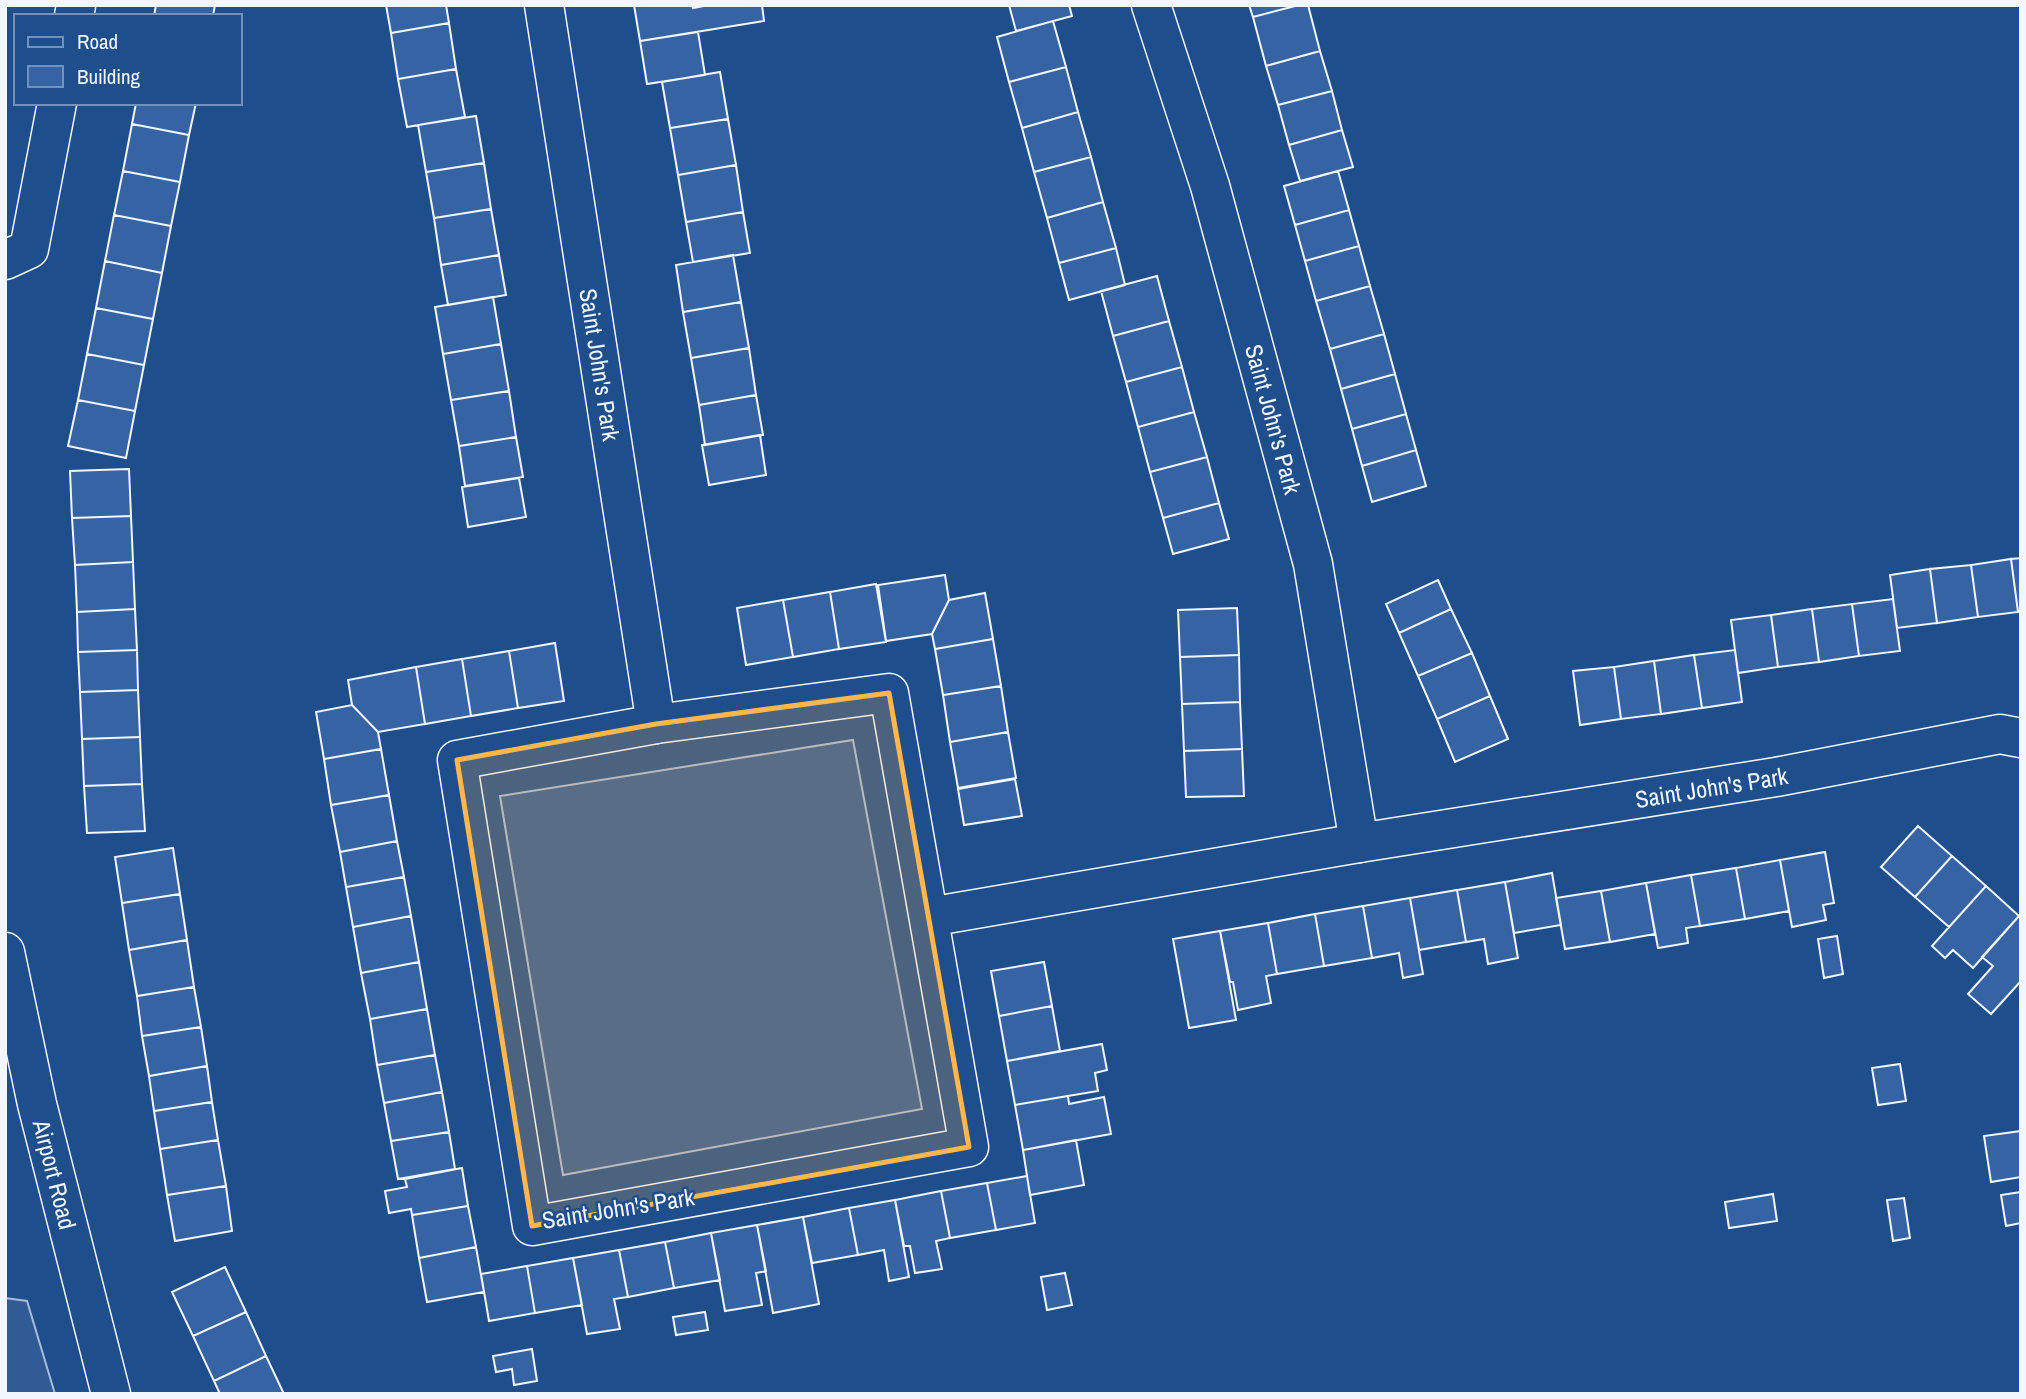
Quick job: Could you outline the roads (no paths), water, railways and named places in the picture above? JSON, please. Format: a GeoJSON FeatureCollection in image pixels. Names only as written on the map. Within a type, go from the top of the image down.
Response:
{"type":"FeatureCollection","features":[{"type":"Feature","properties":{"kind":"street","name":"Saint John's Park"},"geometry":{"type":"LineString","coordinates":[[544,5],[656,724]]}},
{"type":"Feature","properties":{"kind":"street","name":"Saint John's Park"},"geometry":{"type":"LineString","coordinates":[[1151,5],[1210,186],[1313,564],[1359,843]]}},
{"type":"Feature","properties":{"kind":"street"},"geometry":{"type":"LineString","coordinates":[[5,260],[29,249],[57,105]]}},
{"type":"Feature","properties":{"kind":"street","name":"Saint John's Park"},"geometry":{"type":"LineString","coordinates":[[890,693],[929,917],[969,1147],[532,1226],[457,760],[656,724],[890,693]]}},
{"type":"Feature","properties":{"kind":"street","name":"Saint John's Park"},"geometry":{"type":"LineString","coordinates":[[929,917],[1359,843],[1776,777],[2000,734],[2021,738]]}},
{"type":"Feature","properties":{"kind":"street","name":"Airport Road"},"geometry":{"type":"LineString","coordinates":[[5,952],[37,1104],[111,1394]]}}]}
